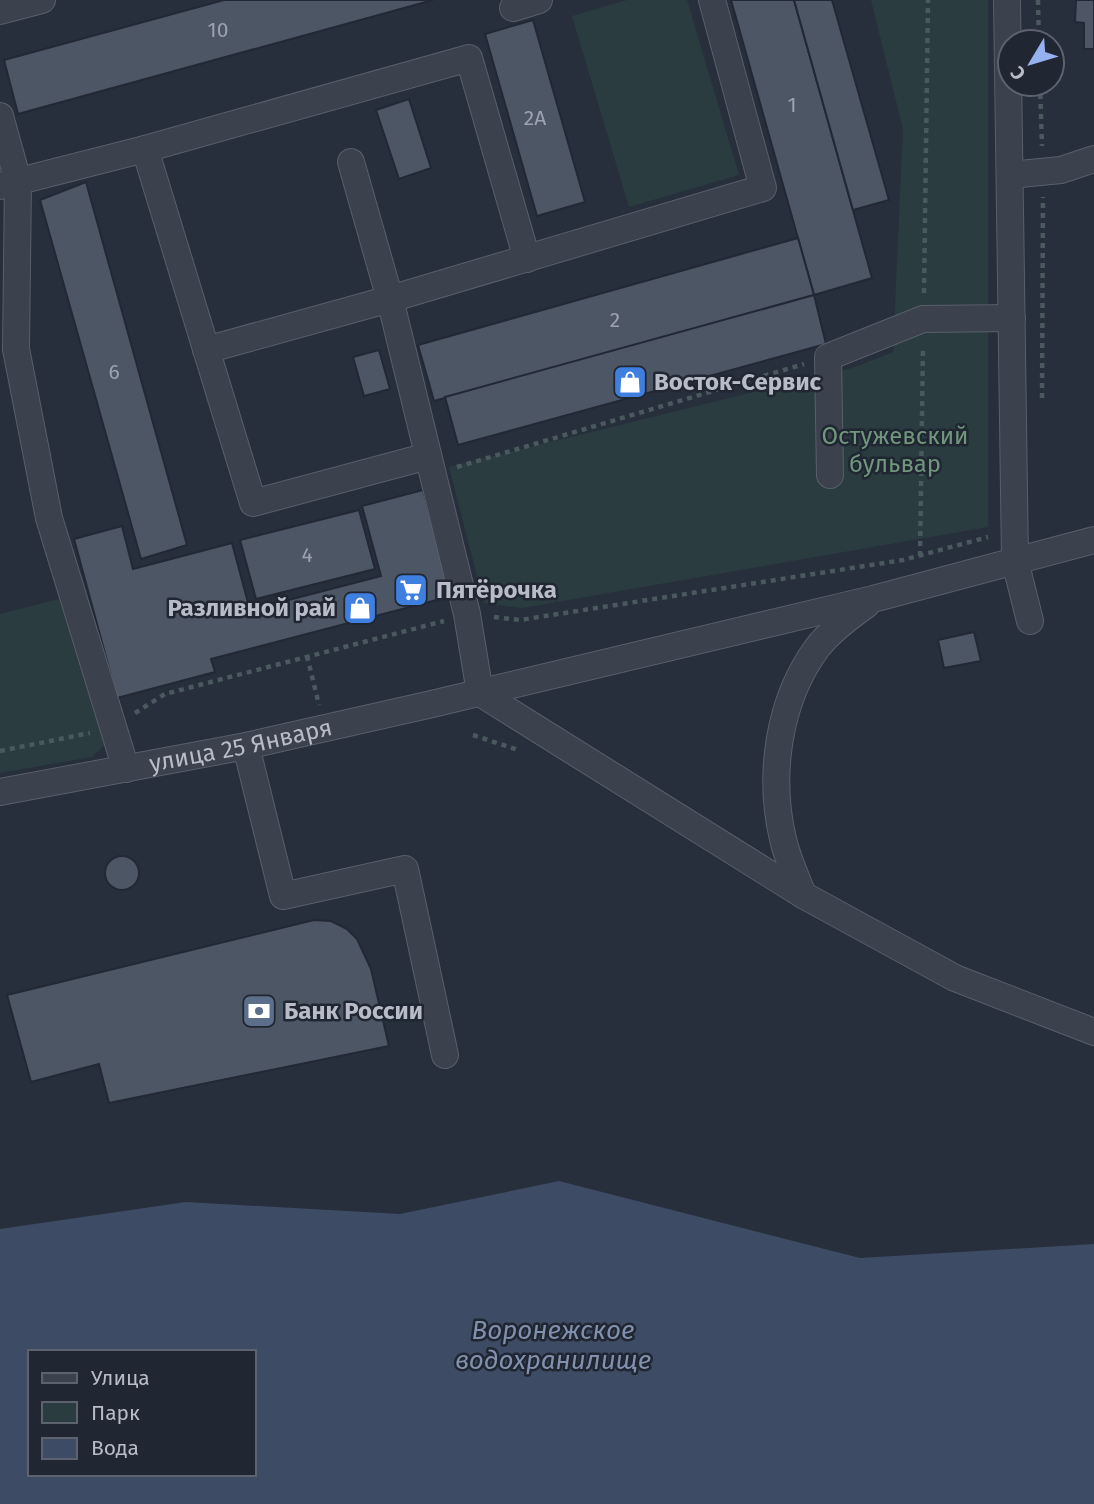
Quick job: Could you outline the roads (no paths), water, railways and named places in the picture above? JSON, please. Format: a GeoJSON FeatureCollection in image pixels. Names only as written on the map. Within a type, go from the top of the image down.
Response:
{"type":"FeatureCollection","features":[{"type":"Feature","properties":{"kind":"street"},"geometry":{"type":"LineString","coordinates":[[0,11],[42,0]]}},
{"type":"Feature","properties":{"kind":"street"},"geometry":{"type":"LineString","coordinates":[[513,8],[539,0]]}},
{"type":"Feature","properties":{"kind":"street"},"geometry":{"type":"LineString","coordinates":[[206,350],[390,299],[763,188],[712,0]]}},
{"type":"Feature","properties":{"kind":"street"},"geometry":{"type":"LineString","coordinates":[[1007,0],[1015,561],[1030,621]]}},
{"type":"Feature","properties":{"kind":"street"},"geometry":{"type":"LineString","coordinates":[[9,183],[145,149],[469,58],[527,259]]}},
{"type":"Feature","properties":{"kind":"street"},"geometry":{"type":"LineString","coordinates":[[0,116],[9,183],[16,348],[48,518],[126,769]]}},
{"type":"Feature","properties":{"kind":"street"},"geometry":{"type":"LineString","coordinates":[[145,149],[253,503],[430,466]]}},
{"type":"Feature","properties":{"kind":"street"},"geometry":{"type":"LineString","coordinates":[[1010,175],[1061,170],[1094,159]]}},
{"type":"Feature","properties":{"kind":"street"},"geometry":{"type":"LineString","coordinates":[[351,162],[390,299],[467,614],[480,693],[803,895],[955,978],[1094,1032]]}},
{"type":"Feature","properties":{"kind":"street"},"geometry":{"type":"LineString","coordinates":[[830,475],[828,357],[923,319],[1012,318]]}},
{"type":"Feature","properties":{"kind":"street","name":"улица 25 Января"},"geometry":{"type":"LineString","coordinates":[[0,792],[246,746],[480,693],[873,599],[1094,540]]}},
{"type":"Feature","properties":{"kind":"street"},"geometry":{"type":"LineString","coordinates":[[803,895],[783,841],[776,801],[776,763],[784,722],[801,677],[818,647],[844,621],[873,599]]}},
{"type":"Feature","properties":{"kind":"street"},"geometry":{"type":"LineString","coordinates":[[246,746],[283,896],[405,869],[445,1055]]}},
{"type":"Feature","properties":{"kind":"water","name":"Воронежское водохранилище"},"geometry":{"type":"Polygon","coordinates":[[[559,1181],[860,1258],[1094,1244],[1094,1504],[0,1504],[0,1229],[186,1202],[400,1214],[559,1181]]]}},
{"type":"Feature","properties":{"kind":"place","name":"Восток-Сервис"},"geometry":{"type":"Point","coordinates":[630,382]}},
{"type":"Feature","properties":{"kind":"place","name":"Пятёрочка"},"geometry":{"type":"Point","coordinates":[411,590]}},
{"type":"Feature","properties":{"kind":"place","name":"Разливной рай"},"geometry":{"type":"Point","coordinates":[360,608]}},
{"type":"Feature","properties":{"kind":"place","name":"Банк России"},"geometry":{"type":"Point","coordinates":[259,1011]}},
{"type":"Feature","properties":{"kind":"park label","name":"Остужевский бульвар"},"geometry":{"type":"Point","coordinates":[895,450]}}]}
